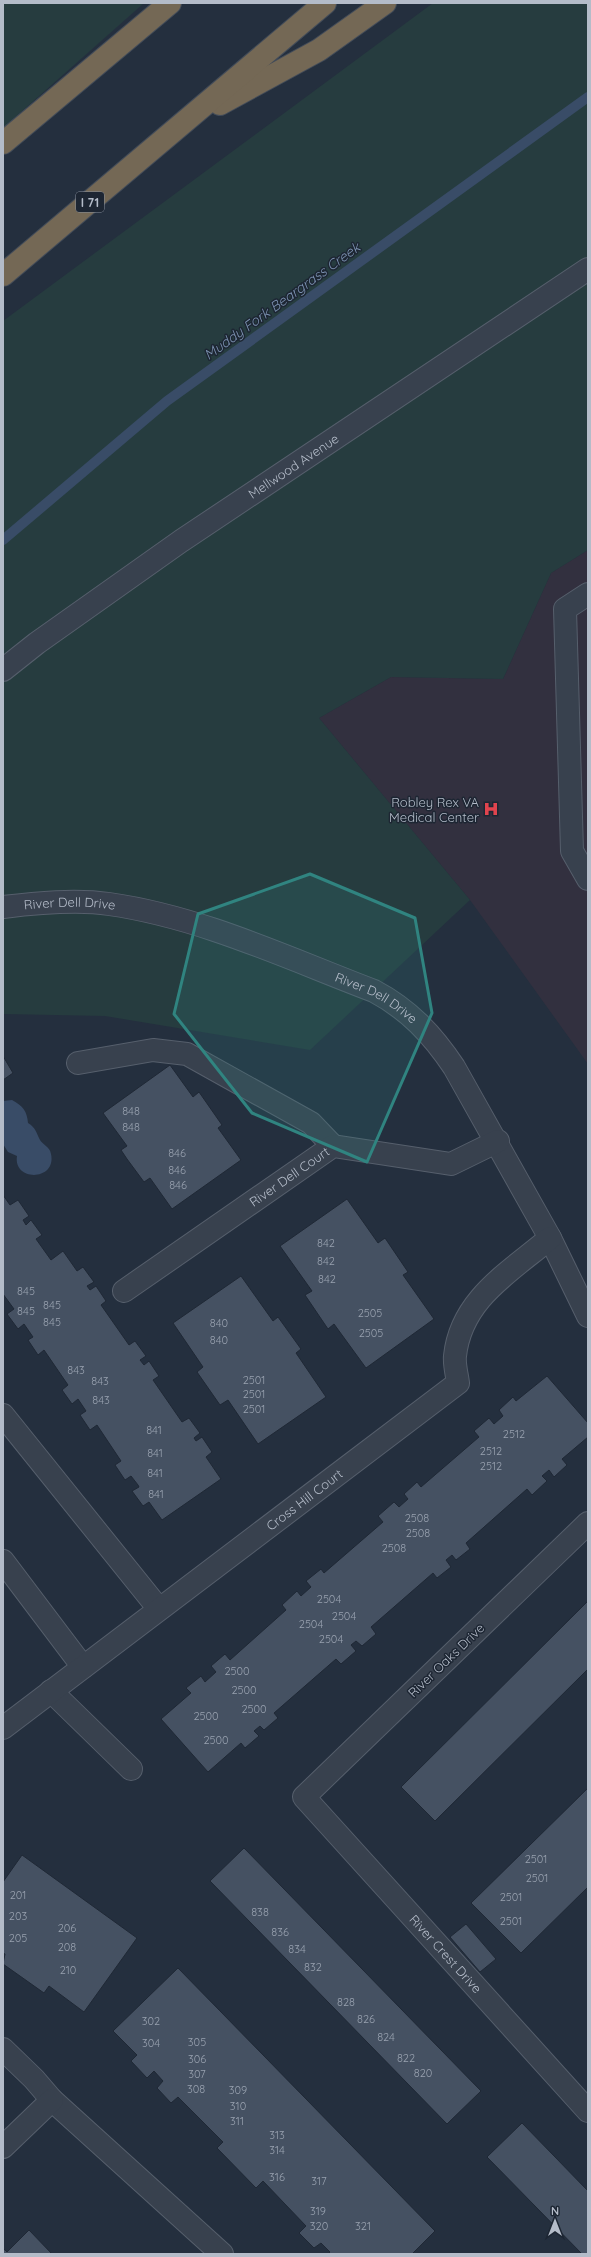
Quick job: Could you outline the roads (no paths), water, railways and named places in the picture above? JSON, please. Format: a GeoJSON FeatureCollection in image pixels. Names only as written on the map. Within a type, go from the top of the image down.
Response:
{"type":"FeatureCollection","features":[{"type":"Feature","properties":{"kind":"highway"},"geometry":{"type":"LineString","coordinates":[[3,143],[159,3]]}},
{"type":"Feature","properties":{"kind":"highway"},"geometry":{"type":"LineString","coordinates":[[28,120],[170,3]]}},
{"type":"Feature","properties":{"kind":"highway","name":"I 71"},"geometry":{"type":"LineString","coordinates":[[3,275],[325,3]]}},
{"type":"Feature","properties":{"kind":"highway"},"geometry":{"type":"LineString","coordinates":[[176,128],[319,50],[385,3]]}},
{"type":"Feature","properties":{"kind":"street","name":"Mellwood Avenue"},"geometry":{"type":"LineString","coordinates":[[3,670],[37,643],[181,541],[588,269]]}},
{"type":"Feature","properties":{"kind":"street"},"geometry":{"type":"LineString","coordinates":[[588,594],[565,609],[572,852],[588,879]]}},
{"type":"Feature","properties":{"kind":"street","name":"River Dell Drive"},"geometry":{"type":"LineString","coordinates":[[3,907],[41,902],[107,903],[161,913],[208,928],[374,991],[409,1013],[439,1044],[498,1141],[550,1238],[588,1316]]}},
{"type":"Feature","properties":{"kind":"street"},"geometry":{"type":"LineString","coordinates":[[78,1063],[153,1050],[187,1054],[311,1123],[333,1146]]}},
{"type":"Feature","properties":{"kind":"street","name":"River Dell Court"},"geometry":{"type":"LineString","coordinates":[[124,1291],[333,1146],[452,1164],[498,1141]]}},
{"type":"Feature","properties":{"kind":"street","name":"Cross Hill Court"},"geometry":{"type":"LineString","coordinates":[[3,1728],[458,1383],[454,1357],[459,1332],[472,1306],[491,1287],[550,1238]]}},
{"type":"Feature","properties":{"kind":"street"},"geometry":{"type":"LineString","coordinates":[[3,1415],[159,1609]]}},
{"type":"Feature","properties":{"kind":"street","name":"River Oaks Drive"},"geometry":{"type":"LineString","coordinates":[[304,1797],[588,1523]]}},
{"type":"Feature","properties":{"kind":"street"},"geometry":{"type":"LineString","coordinates":[[3,1561],[83,1667]]}},
{"type":"Feature","properties":{"kind":"street"},"geometry":{"type":"LineString","coordinates":[[51,1691],[131,1769]]}},
{"type":"Feature","properties":{"kind":"street","name":"River Crest Drive"},"geometry":{"type":"LineString","coordinates":[[304,1797],[588,2111]]}},
{"type":"Feature","properties":{"kind":"street"},"geometry":{"type":"LineString","coordinates":[[3,2049],[34,2079],[52,2100],[221,2254]]}},
{"type":"Feature","properties":{"kind":"street"},"geometry":{"type":"LineString","coordinates":[[3,2147],[52,2100]]}},
{"type":"Feature","properties":{"kind":"water"},"geometry":{"type":"Polygon","coordinates":[[[12,1100],[24,1109],[27,1115],[28,1123],[34,1128],[40,1140],[48,1148],[51,1154],[51,1163],[48,1169],[42,1173],[35,1175],[28,1174],[21,1170],[18,1164],[17,1156],[8,1152],[3,1144],[3,1101],[12,1100]]]}},
{"type":"Feature","properties":{"kind":"waterway","name":"Muddy Fork Beargrass Creek"},"geometry":{"type":"LineString","coordinates":[[3,540],[167,401],[588,97]]}},
{"type":"Feature","properties":{"kind":"place","name":"Robley Rex VA Medical Center"},"geometry":{"type":"Point","coordinates":[491,809]}}]}
